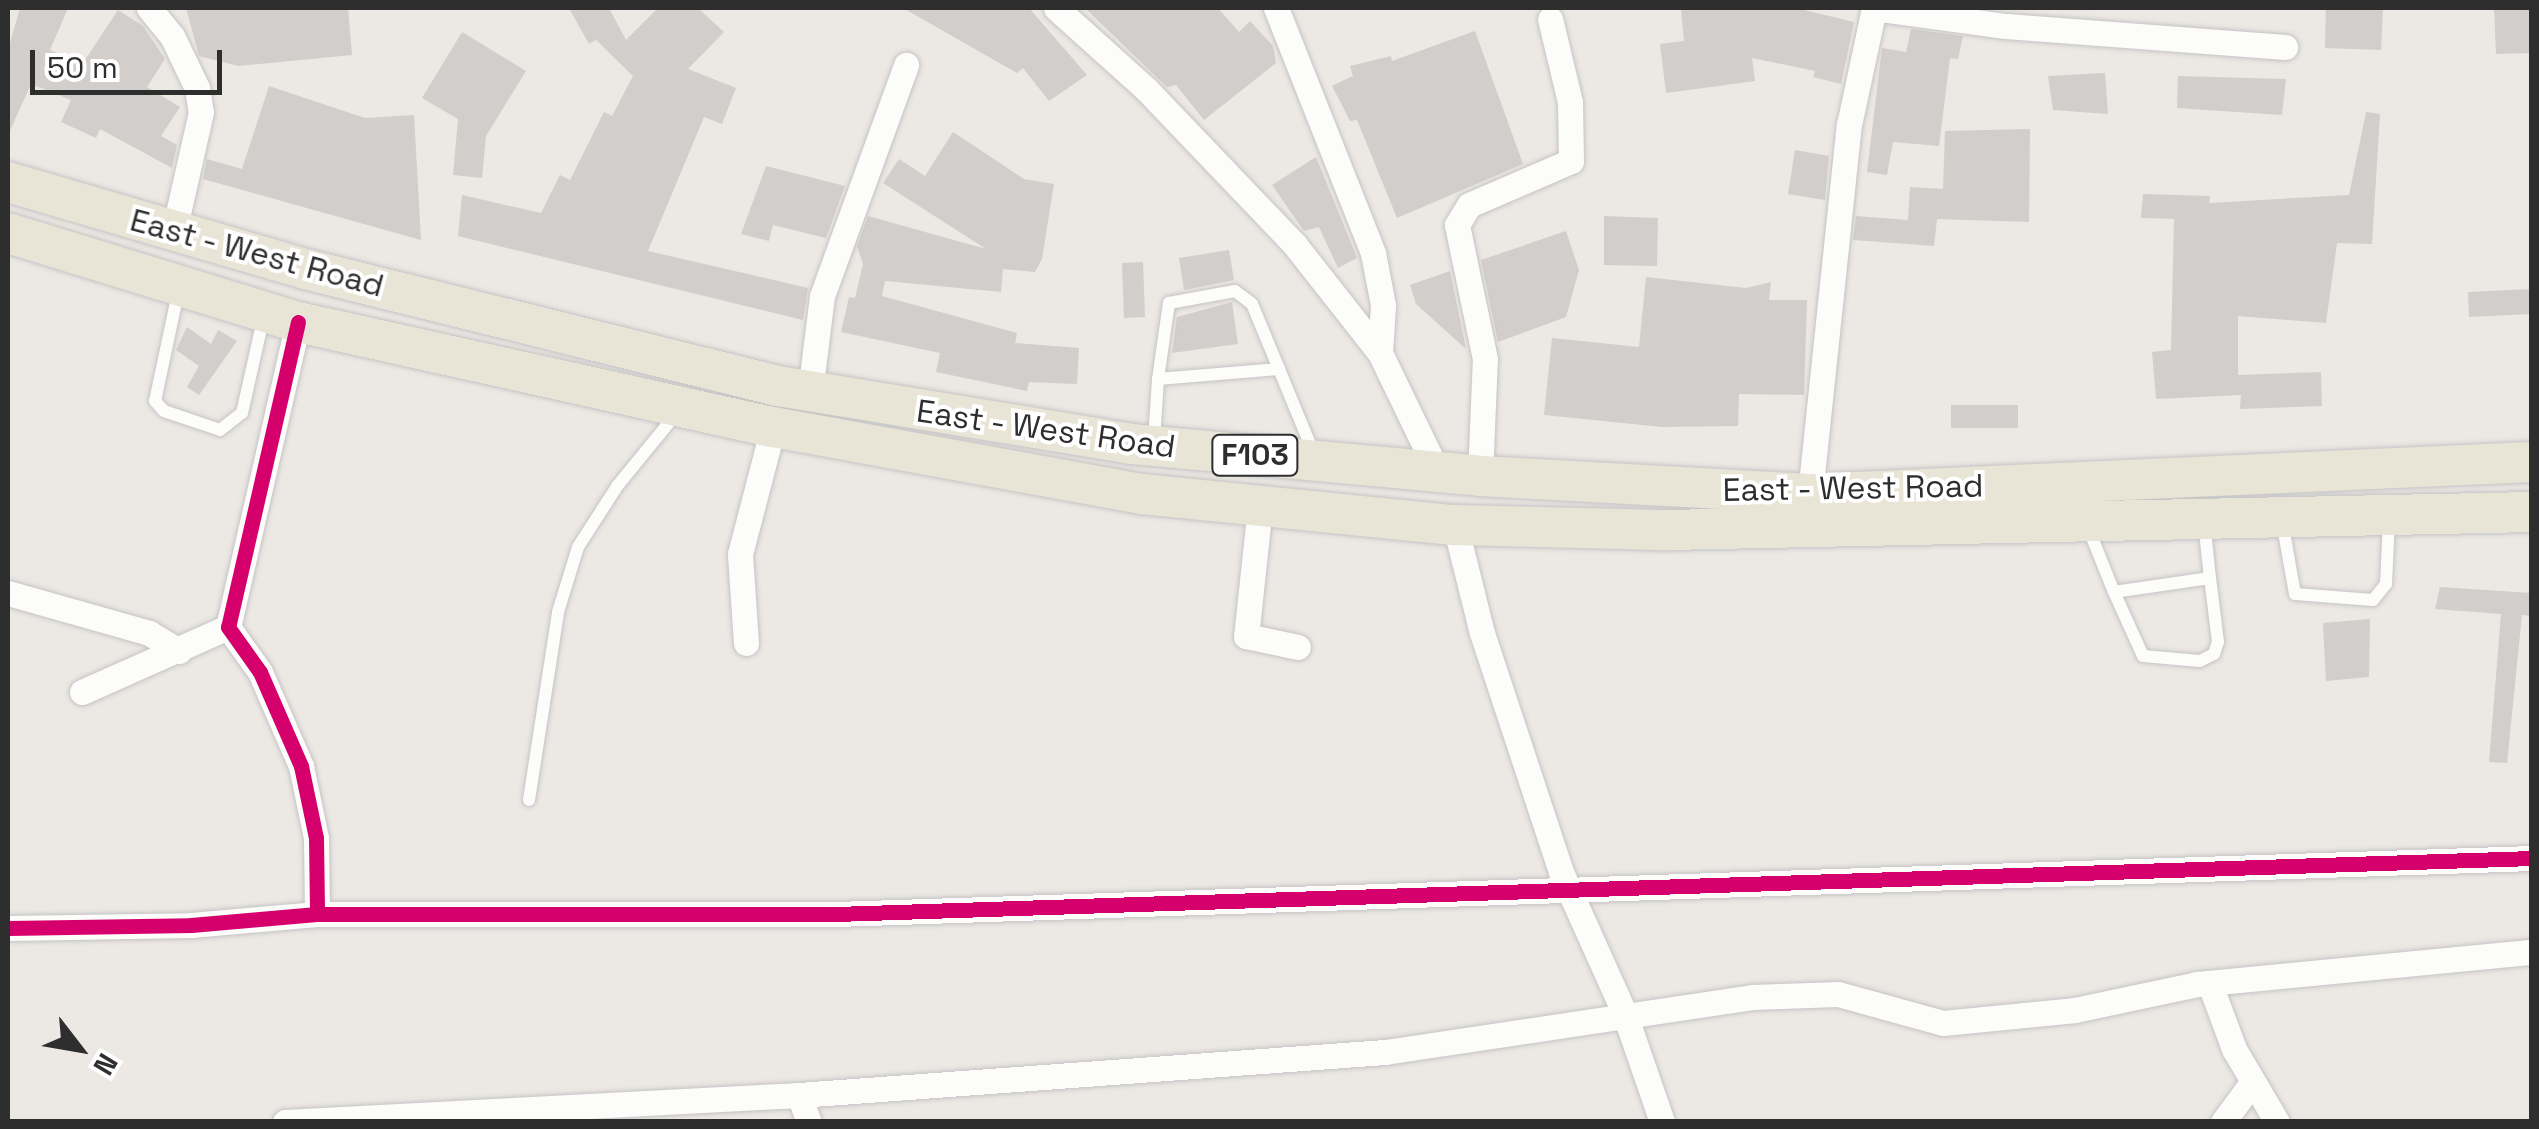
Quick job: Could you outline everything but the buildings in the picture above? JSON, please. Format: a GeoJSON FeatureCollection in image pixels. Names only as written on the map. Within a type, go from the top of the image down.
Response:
{"type":"FeatureCollection","features":[{"type":"Feature","properties":{"kind":"main road","name":"East - West Road"},"geometry":{"type":"LineString","coordinates":[[8,182],[174,231],[810,392],[1153,446],[1480,476],[1810,494],[2532,462]]}},
{"type":"Feature","properties":{"kind":"main road","name":"East - West Road"},"geometry":{"type":"LineString","coordinates":[[8,233],[282,317],[773,427],[1142,494],[1455,526],[1805,530],[2532,512]]}},
{"type":"Feature","properties":{"kind":"street"},"geometry":{"type":"LineString","coordinates":[[149,8],[172,36],[197,88],[200,112],[174,231]]}},
{"type":"Feature","properties":{"kind":"street"},"geometry":{"type":"LineString","coordinates":[[1056,8],[1146,89],[1294,245],[1380,353],[1438,472]]}},
{"type":"Feature","properties":{"kind":"street"},"geometry":{"type":"LineString","coordinates":[[1276,8],[1374,252],[1383,305],[1380,353]]}},
{"type":"Feature","properties":{"kind":"street"},"geometry":{"type":"LineString","coordinates":[[1810,494],[1849,126],[1874,8],[2105,20],[2286,48]]}},
{"type":"Feature","properties":{"kind":"street"},"geometry":{"type":"LineString","coordinates":[[1480,476],[1484,360],[1457,225],[1468,205],[1571,161],[1570,102],[1550,19]]}},
{"type":"Feature","properties":{"kind":"street"},"geometry":{"type":"LineString","coordinates":[[810,392],[822,296],[906,65]]}},
{"type":"Feature","properties":{"kind":"street"},"geometry":{"type":"LineString","coordinates":[[282,317],[228,626],[260,672],[301,766],[316,838],[317,914]]}},
{"type":"Feature","properties":{"kind":"street"},"geometry":{"type":"LineString","coordinates":[[746,643],[740,554],[773,427]]}},
{"type":"Feature","properties":{"kind":"street"},"geometry":{"type":"LineString","coordinates":[[1260,506],[1246,636],[1298,647]]}},
{"type":"Feature","properties":{"kind":"street"},"geometry":{"type":"LineString","coordinates":[[1455,526],[1482,633],[1569,892],[1624,1012],[1662,1122]]}},
{"type":"Feature","properties":{"kind":"street"},"geometry":{"type":"LineString","coordinates":[[8,594],[149,633],[179,650]]}},
{"type":"Feature","properties":{"kind":"street"},"geometry":{"type":"LineString","coordinates":[[82,692],[228,626]]}},
{"type":"Feature","properties":{"kind":"street"},"geometry":{"type":"LineString","coordinates":[[8,928],[191,925],[317,914],[836,914],[2532,858]]}},
{"type":"Feature","properties":{"kind":"street"},"geometry":{"type":"LineString","coordinates":[[285,1122],[799,1095],[1384,1052],[1624,1012],[1838,994],[1943,1023],[2377,963],[2532,952]]}},
{"type":"Feature","properties":{"kind":"street"},"geometry":{"type":"LineString","coordinates":[[2211,987],[2252,1084],[2277,1122]]}},
{"type":"Feature","properties":{"kind":"street"},"geometry":{"type":"LineString","coordinates":[[2223,1122],[2252,1084]]}},
{"type":"Feature","properties":{"kind":"street"},"geometry":{"type":"LineString","coordinates":[[799,1095],[809,1122]]}},
{"type":"Feature","properties":{"kind":"lane"},"geometry":{"type":"LineString","coordinates":[[180,286],[152,392],[164,412],[220,430],[242,413],[282,317]]}},
{"type":"Feature","properties":{"kind":"lane"},"geometry":{"type":"LineString","coordinates":[[1153,446],[1169,303],[1236,290],[1252,304],[1317,460]]}},
{"type":"Feature","properties":{"kind":"lane"},"geometry":{"type":"LineString","coordinates":[[1158,378],[1279,369]]}},
{"type":"Feature","properties":{"kind":"lane"},"geometry":{"type":"LineString","coordinates":[[529,800],[558,612],[578,547],[618,484],[682,407]]}},
{"type":"Feature","properties":{"kind":"lane"},"geometry":{"type":"LineString","coordinates":[[2282,518],[2295,594],[2303,600],[2373,600],[2386,584],[2389,516]]}},
{"type":"Feature","properties":{"kind":"lane"},"geometry":{"type":"LineString","coordinates":[[2086,523],[2143,656],[2200,661],[2214,654],[2218,642],[2203,520]]}},
{"type":"Feature","properties":{"kind":"lane"},"geometry":{"type":"LineString","coordinates":[[2114,592],[2210,578]]}},
{"type":"Feature","properties":{"kind":"cycle path"},"geometry":{"type":"LineString","coordinates":[[298,322],[228,627],[260,672],[301,766],[316,838],[317,914]]}},
{"type":"Feature","properties":{"kind":"cycle path"},"geometry":{"type":"LineString","coordinates":[[8,928],[191,925],[317,914],[836,914],[2532,858]]}}]}
